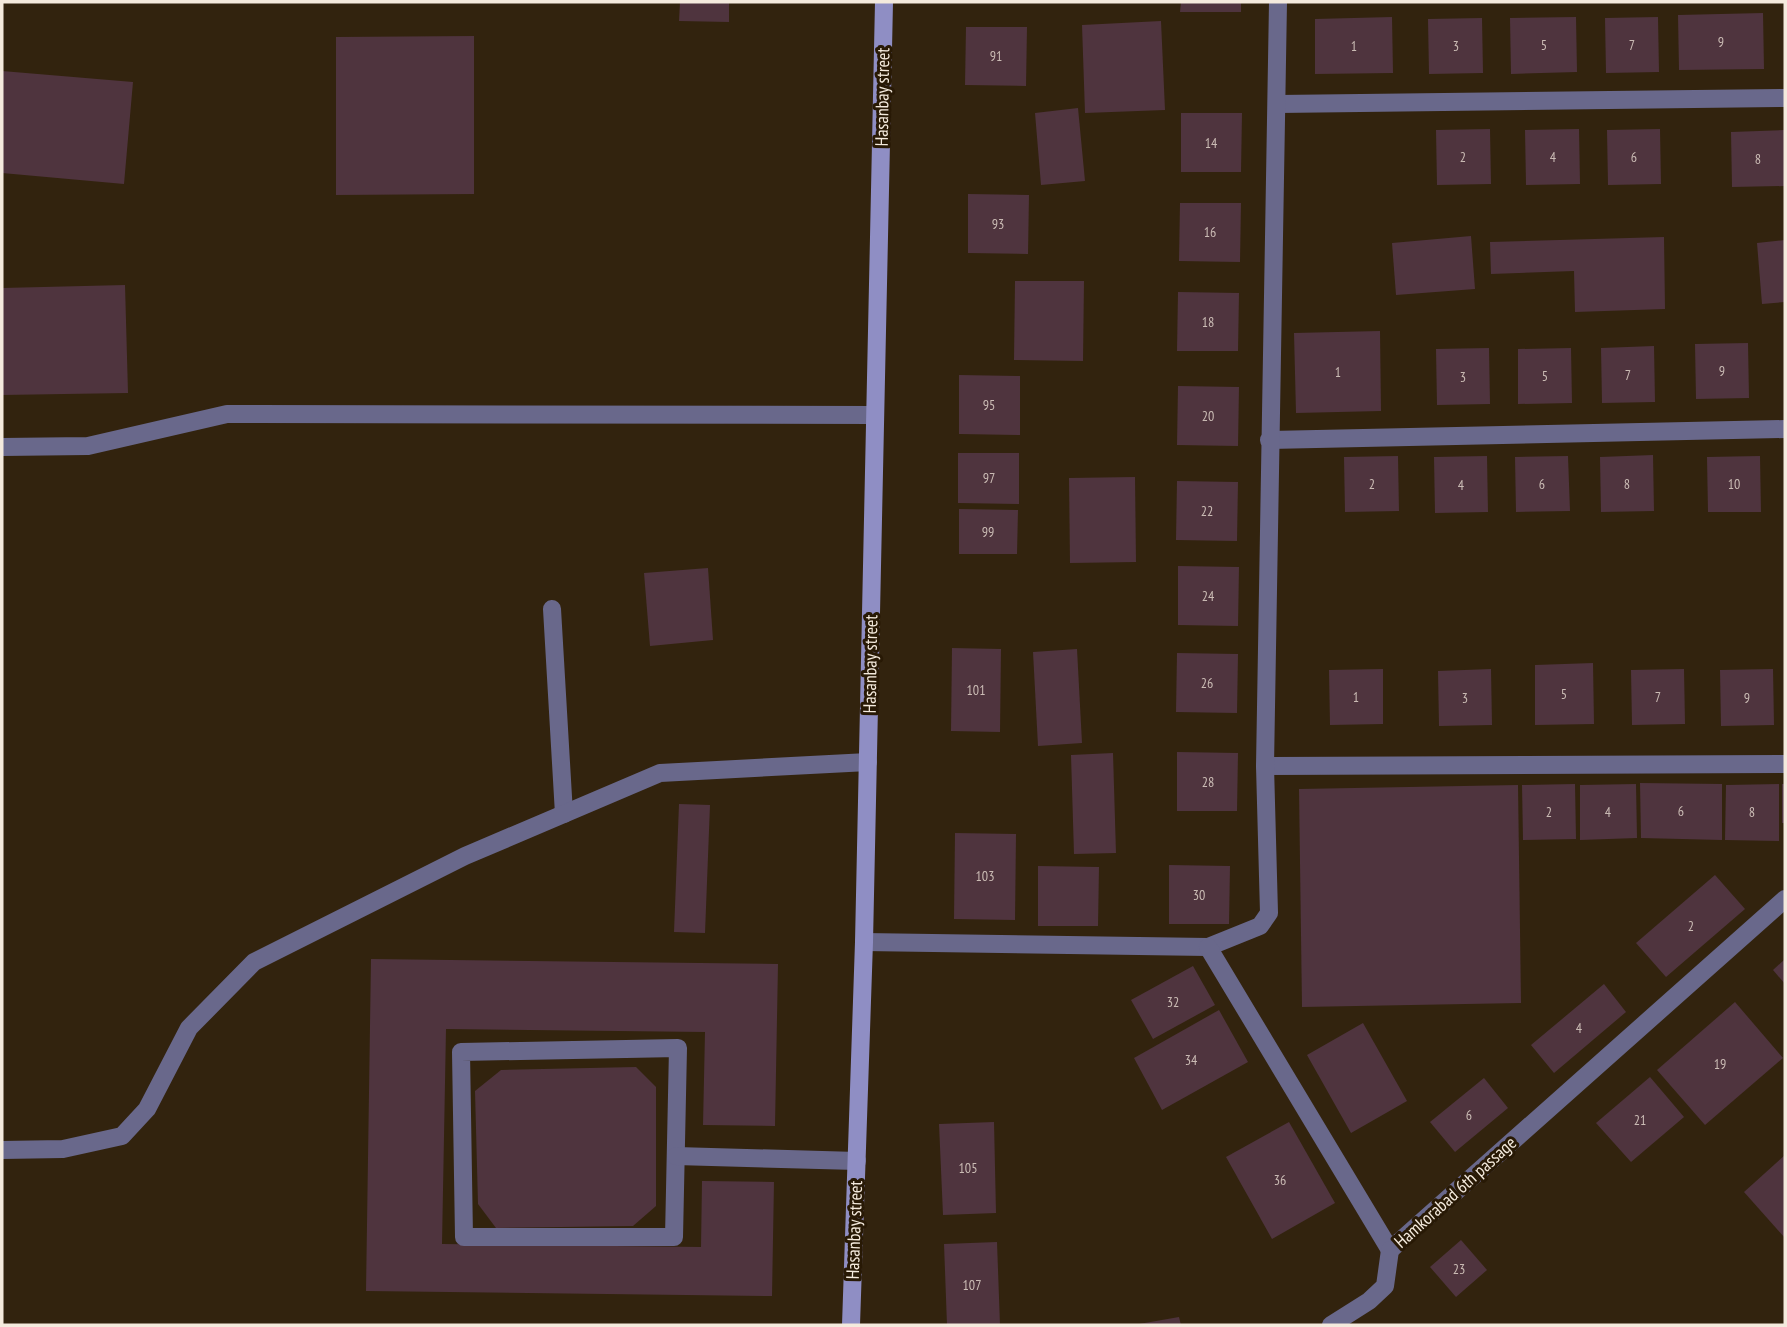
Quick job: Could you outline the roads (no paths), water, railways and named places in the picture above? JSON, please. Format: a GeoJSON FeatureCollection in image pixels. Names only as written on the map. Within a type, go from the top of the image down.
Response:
{"type":"FeatureCollection","features":[{"type":"Feature","properties":{"kind":"street","name":"Hasanbay street"},"geometry":{"type":"LineString","coordinates":[[851,1325],[864,942],[884,2]]}},
{"type":"Feature","properties":{"kind":"street"},"geometry":{"type":"LineString","coordinates":[[864,942],[1208,947],[1260,926],[1269,914],[1265,766],[1278,2]]}},
{"type":"Feature","properties":{"kind":"street"},"geometry":{"type":"LineString","coordinates":[[1278,104],[1785,99]]}},
{"type":"Feature","properties":{"kind":"street"},"geometry":{"type":"LineString","coordinates":[[2,447],[88,446],[227,414],[875,415]]}},
{"type":"Feature","properties":{"kind":"street"},"geometry":{"type":"LineString","coordinates":[[1269,440],[1785,429]]}},
{"type":"Feature","properties":{"kind":"street"},"geometry":{"type":"LineString","coordinates":[[552,609],[564,814]]}},
{"type":"Feature","properties":{"kind":"street"},"geometry":{"type":"LineString","coordinates":[[2,1150],[62,1149],[122,1136],[147,1109],[189,1028],[254,962],[465,856],[660,773],[868,762]]}},
{"type":"Feature","properties":{"kind":"street"},"geometry":{"type":"LineString","coordinates":[[1265,766],[1785,764]]}},
{"type":"Feature","properties":{"kind":"street","name":"Hamkorabad 6th passage"},"geometry":{"type":"LineString","coordinates":[[1208,947],[1390,1250],[1785,899]]}},
{"type":"Feature","properties":{"kind":"street"},"geometry":{"type":"LineString","coordinates":[[678,1048],[676,1156],[674,1237],[464,1237],[461,1052],[678,1048]]}},
{"type":"Feature","properties":{"kind":"street"},"geometry":{"type":"LineString","coordinates":[[676,1156],[857,1161]]}},
{"type":"Feature","properties":{"kind":"street"},"geometry":{"type":"LineString","coordinates":[[1331,1325],[1369,1301],[1385,1286],[1390,1250]]}}]}
